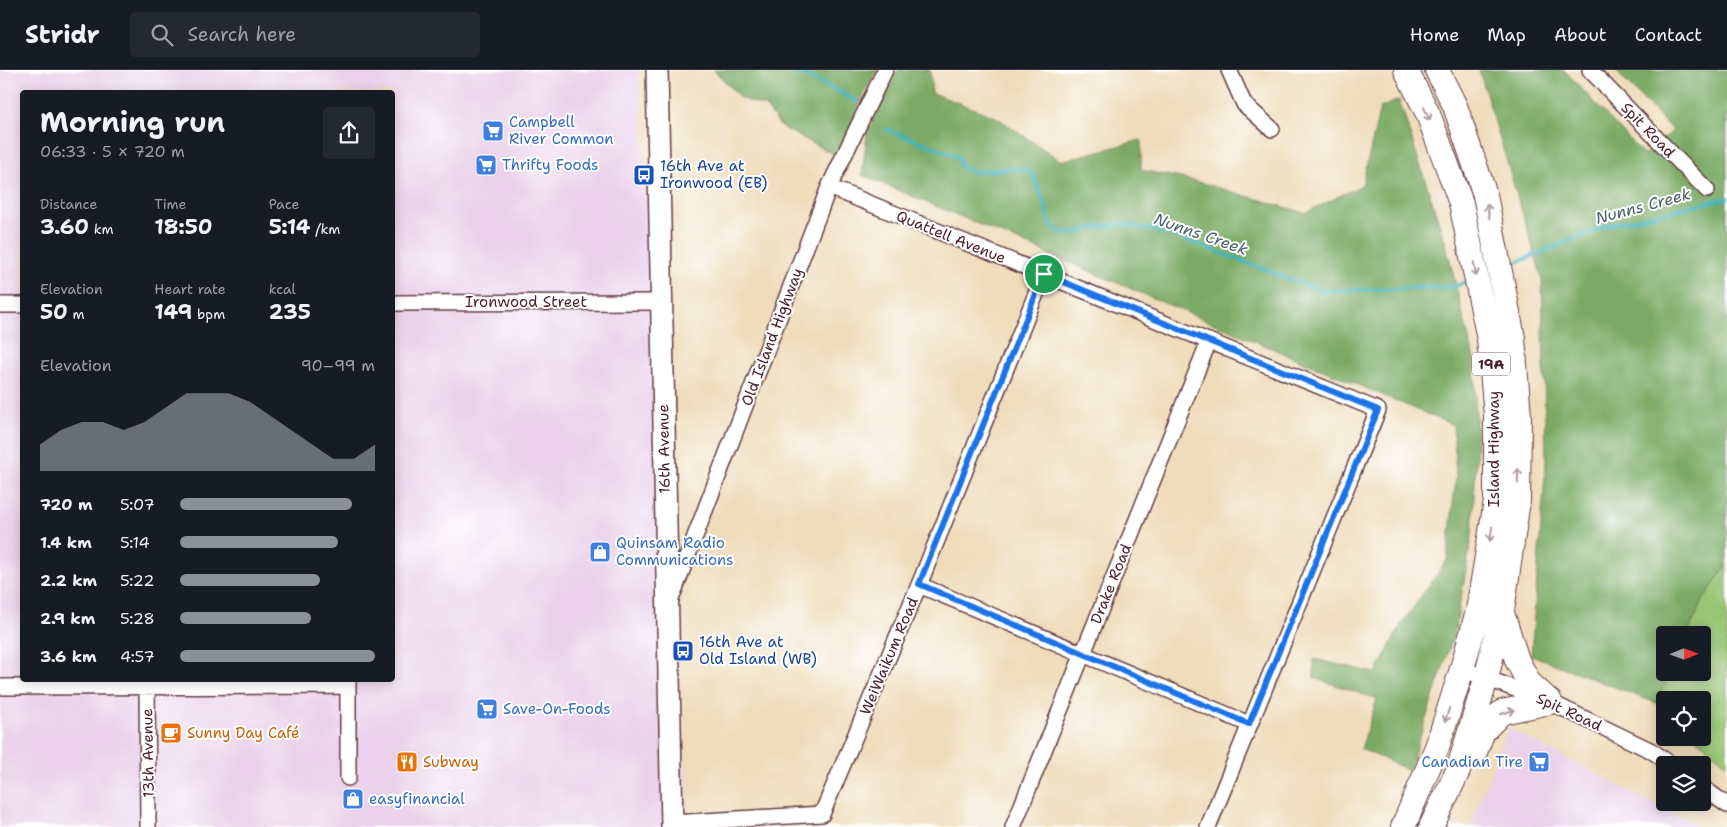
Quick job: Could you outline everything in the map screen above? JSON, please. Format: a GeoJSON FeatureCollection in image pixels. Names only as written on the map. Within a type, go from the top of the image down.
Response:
{"type":"FeatureCollection","features":[{"type":"Feature","properties":{"kind":"main road","name":"Island Highway"},"geometry":{"type":"LineString","coordinates":[[1403,827],[1437,747],[1462,669],[1478,610],[1496,501],[1495,406],[1489,338],[1462,203],[1428,114],[1406,70]]}},
{"type":"Feature","properties":{"kind":"main road","name":"Island Highway"},"geometry":{"type":"LineString","coordinates":[[1431,827],[1458,771],[1486,679],[1502,611],[1518,501],[1519,417],[1513,338],[1485,195],[1455,106],[1438,70]]}},
{"type":"Feature","properties":{"kind":"main road"},"geometry":{"type":"LineString","coordinates":[[1446,70],[1455,106]]}},
{"type":"Feature","properties":{"kind":"main road"},"geometry":{"type":"LineString","coordinates":[[1502,611],[1517,660],[1529,684],[1550,702]]}},
{"type":"Feature","properties":{"kind":"main road"},"geometry":{"type":"LineString","coordinates":[[1444,827],[1456,802],[1483,731],[1502,712],[1550,702]]}},
{"type":"Feature","properties":{"kind":"street","name":"16th Avenue"},"geometry":{"type":"LineString","coordinates":[[656,70],[672,825]]}},
{"type":"Feature","properties":{"kind":"street","name":"Old Island Highway"},"geometry":{"type":"LineString","coordinates":[[667,607],[829,187],[885,70]]}},
{"type":"Feature","properties":{"kind":"street"},"geometry":{"type":"LineString","coordinates":[[1229,70],[1244,104],[1272,129]]}},
{"type":"Feature","properties":{"kind":"street","name":"Spit Road"},"geometry":{"type":"LineString","coordinates":[[1590,70],[1707,190]]}},
{"type":"Feature","properties":{"kind":"street","name":"Quattell Avenue"},"geometry":{"type":"LineString","coordinates":[[829,187],[1378,410],[1249,724]]}},
{"type":"Feature","properties":{"kind":"street","name":"WeiWaikum Road"},"geometry":{"type":"LineString","coordinates":[[672,825],[822,814],[919,584],[1044,274]]}},
{"type":"Feature","properties":{"kind":"street","name":"Ironwood Street"},"geometry":{"type":"LineString","coordinates":[[395,303],[660,302]]}},
{"type":"Feature","properties":{"kind":"street"},"geometry":{"type":"LineString","coordinates":[[0,305],[20,305]]}},
{"type":"Feature","properties":{"kind":"street","name":"Drake Road"},"geometry":{"type":"LineString","coordinates":[[1013,827],[1209,340]]}},
{"type":"Feature","properties":{"kind":"street"},"geometry":{"type":"LineString","coordinates":[[919,584],[1249,724],[1208,827]]}},
{"type":"Feature","properties":{"kind":"street","name":"Spit Road"},"geometry":{"type":"LineString","coordinates":[[1462,669],[1550,702],[1659,756]]}},
{"type":"Feature","properties":{"kind":"street"},"geometry":{"type":"LineString","coordinates":[[0,687],[147,683],[348,683],[348,778]]}},
{"type":"Feature","properties":{"kind":"street","name":"13th Avenue"},"geometry":{"type":"LineString","coordinates":[[147,683],[148,827]]}},
{"type":"Feature","properties":{"kind":"street"},"geometry":{"type":"LineString","coordinates":[[1711,793],[1727,805]]}},
{"type":"Feature","properties":{"kind":"shaded area"},"geometry":{"type":"Polygon","coordinates":[[[0,70],[639,70],[689,827],[0,827],[0,70]]]}},
{"type":"Feature","properties":{"kind":"shaded area","name":"Canadian Tire"},"geometry":{"type":"Polygon","coordinates":[[[1508,728],[1656,805],[1656,811],[1667,811],[1698,827],[1470,827],[1508,728]]]}},
{"type":"Feature","properties":{"kind":"green space"},"geometry":{"type":"Polygon","coordinates":[[[714,70],[877,70],[868,85],[837,156],[781,127],[766,107],[740,98],[714,70]]]}},
{"type":"Feature","properties":{"kind":"green space"},"geometry":{"type":"Polygon","coordinates":[[[898,70],[930,70],[932,93],[996,117],[1061,161],[1141,140],[1141,170],[1195,181],[1305,213],[1362,185],[1380,108],[1399,100],[1446,244],[1474,360],[1477,447],[1472,536],[1455,631],[1409,770],[1361,749],[1377,699],[1314,678],[1314,659],[1376,673],[1401,625],[1447,560],[1456,476],[1453,425],[862,175],[867,133],[898,70]]]}},
{"type":"Feature","properties":{"kind":"green space"},"geometry":{"type":"Polygon","coordinates":[[[1479,70],[1564,70],[1644,155],[1673,131],[1615,70],[1727,70],[1727,564],[1702,602],[1691,626],[1656,626],[1656,681],[1666,681],[1662,691],[1656,691],[1656,703],[1531,655],[1546,462],[1542,278],[1479,70]]]}},
{"type":"Feature","properties":{"kind":"green space"},"geometry":{"type":"Polygon","coordinates":[[[1727,564],[1727,764],[1706,746],[1711,746],[1711,691],[1662,691],[1666,681],[1711,681],[1711,626],[1691,626],[1702,602],[1727,564]]]}},
{"type":"Feature","properties":{"kind":"waterway","name":"Nunns Creek"},"geometry":{"type":"LineString","coordinates":[[785,70],[814,79],[858,102]]}},
{"type":"Feature","properties":{"kind":"waterway","name":"Nunns Creek"},"geometry":{"type":"LineString","coordinates":[[886,129],[957,156],[961,166],[972,172],[1019,168],[1032,173],[1046,207],[1050,223],[1061,233],[1077,233],[1092,228],[1125,224],[1173,235],[1322,291],[1453,287],[1466,282]]}},
{"type":"Feature","properties":{"kind":"waterway","name":"Nunns Creek"},"geometry":{"type":"LineString","coordinates":[[1510,265],[1609,225],[1727,198]]}},
{"type":"Feature","properties":{"kind":"place","name":"Campbell River Common"},"geometry":{"type":"Point","coordinates":[493,131]}},
{"type":"Feature","properties":{"kind":"place","name":"Thrifty Foods"},"geometry":{"type":"Point","coordinates":[486,165]}},
{"type":"Feature","properties":{"kind":"place","name":"16th Ave at Ironwood (EB)"},"geometry":{"type":"Point","coordinates":[644,175]}},
{"type":"Feature","properties":{"kind":"place","name":"Quinsam Radio Communications"},"geometry":{"type":"Point","coordinates":[600,552]}},
{"type":"Feature","properties":{"kind":"place","name":"16th Ave at Old Island (WB)"},"geometry":{"type":"Point","coordinates":[683,651]}},
{"type":"Feature","properties":{"kind":"place","name":"Save-On-Foods"},"geometry":{"type":"Point","coordinates":[487,709]}},
{"type":"Feature","properties":{"kind":"place","name":"Sunny Day Café"},"geometry":{"type":"Point","coordinates":[171,733]}},
{"type":"Feature","properties":{"kind":"place","name":"Subway"},"geometry":{"type":"Point","coordinates":[407,762]}},
{"type":"Feature","properties":{"kind":"place","name":"Canadian Tire"},"geometry":{"type":"Point","coordinates":[1539,762]}},
{"type":"Feature","properties":{"kind":"place","name":"easyfinancial"},"geometry":{"type":"Point","coordinates":[353,799]}},
{"type":"Feature","properties":{"kind":"route"},"geometry":{"type":"LineString","coordinates":[[1044,274],[1378,410],[1249,724],[919,584],[1044,274]]}}]}
